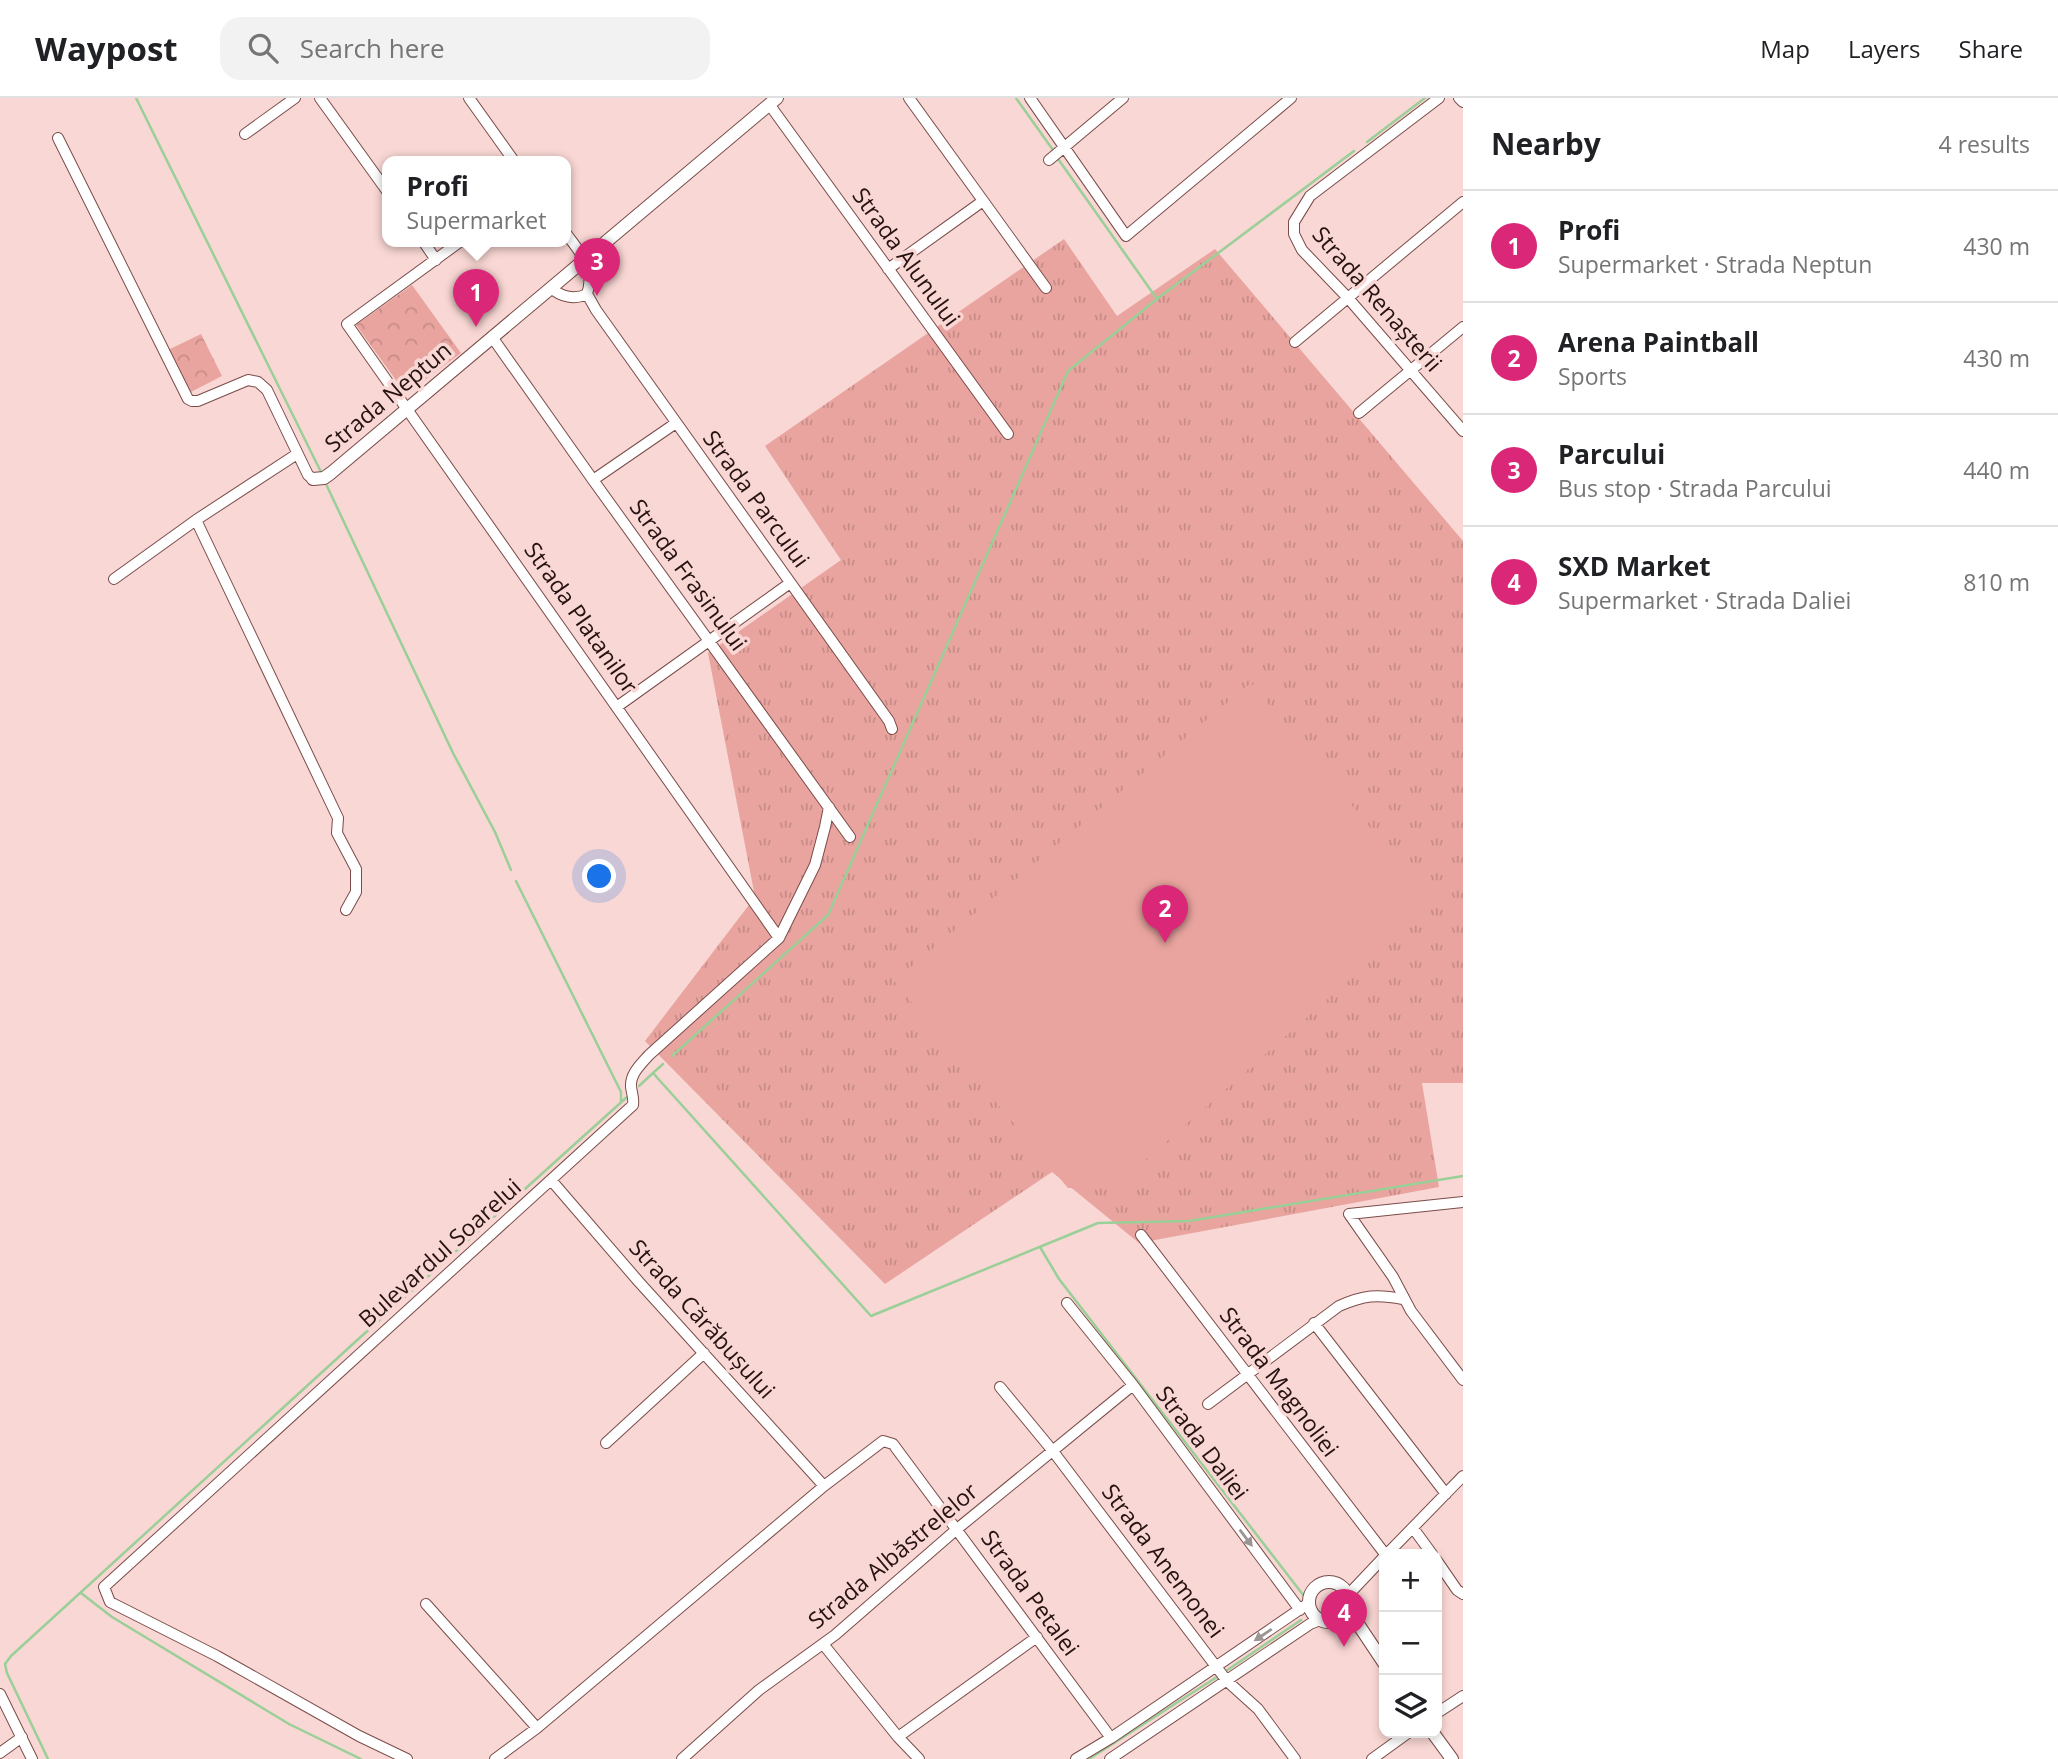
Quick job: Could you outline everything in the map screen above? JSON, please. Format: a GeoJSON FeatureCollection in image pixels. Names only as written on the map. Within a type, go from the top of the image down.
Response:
{"type":"FeatureCollection","features":[{"type":"Feature","properties":{"kind":"street"},"geometry":{"type":"LineString","coordinates":[[245,134],[295,98]]}},
{"type":"Feature","properties":{"kind":"street"},"geometry":{"type":"LineString","coordinates":[[320,98],[382,184]]}},
{"type":"Feature","properties":{"kind":"street"},"geometry":{"type":"LineString","coordinates":[[469,98],[510,156]]}},
{"type":"Feature","properties":{"kind":"street"},"geometry":{"type":"LineString","coordinates":[[909,98],[1046,288]]}},
{"type":"Feature","properties":{"kind":"street"},"geometry":{"type":"LineString","coordinates":[[1030,98],[1057,153],[1126,236],[1292,98]]}},
{"type":"Feature","properties":{"kind":"street"},"geometry":{"type":"LineString","coordinates":[[1057,153],[1123,98]]}},
{"type":"Feature","properties":{"kind":"street","name":"Strada Renașterii"},"geometry":{"type":"LineString","coordinates":[[1439,98],[1310,196],[1294,222],[1294,234],[1302,250],[1348,298],[1463,431]]}},
{"type":"Feature","properties":{"kind":"street"},"geometry":{"type":"LineString","coordinates":[[1459,98],[1463,102]]}},
{"type":"Feature","properties":{"kind":"street","name":"Strada Neptun"},"geometry":{"type":"LineString","coordinates":[[313,479],[318,480],[331,473],[773,101]]}},
{"type":"Feature","properties":{"kind":"street","name":"Strada Alunului"},"geometry":{"type":"LineString","coordinates":[[773,101],[888,269],[1007,434]]}},
{"type":"Feature","properties":{"kind":"street"},"geometry":{"type":"LineString","coordinates":[[58,138],[188,399],[198,401],[248,380],[258,382],[267,390],[297,454],[313,479]]}},
{"type":"Feature","properties":{"kind":"street"},"geometry":{"type":"LineString","coordinates":[[888,269],[983,201]]}},
{"type":"Feature","properties":{"kind":"street"},"geometry":{"type":"LineString","coordinates":[[1295,342],[1463,202]]}},
{"type":"Feature","properties":{"kind":"street"},"geometry":{"type":"LineString","coordinates":[[571,240],[585,259]]}},
{"type":"Feature","properties":{"kind":"street"},"geometry":{"type":"LineString","coordinates":[[427,247],[436,260],[453,247]]}},
{"type":"Feature","properties":{"kind":"street","name":"Strada Parcului"},"geometry":{"type":"LineString","coordinates":[[585,259],[590,270],[587,294],[596,310],[890,721],[892,729]]}},
{"type":"Feature","properties":{"kind":"street","name":"Strada Platanilor"},"geometry":{"type":"LineString","coordinates":[[436,260],[347,324],[779,938]]}},
{"type":"Feature","properties":{"kind":"street"},"geometry":{"type":"LineString","coordinates":[[551,288],[567,297],[579,298],[587,294]]}},
{"type":"Feature","properties":{"kind":"street"},"geometry":{"type":"LineString","coordinates":[[1359,414],[1463,327]]}},
{"type":"Feature","properties":{"kind":"street","name":"Strada Frasinului"},"geometry":{"type":"LineString","coordinates":[[492,337],[850,837]]}},
{"type":"Feature","properties":{"kind":"street"},"geometry":{"type":"LineString","coordinates":[[593,480],[676,423]]}},
{"type":"Feature","properties":{"kind":"street"},"geometry":{"type":"LineString","coordinates":[[114,579],[196,520],[297,454]]}},
{"type":"Feature","properties":{"kind":"street"},"geometry":{"type":"LineString","coordinates":[[196,520],[338,818],[337,833],[356,869],[356,892],[346,911]]}},
{"type":"Feature","properties":{"kind":"street"},"geometry":{"type":"LineString","coordinates":[[618,706],[790,583]]}},
{"type":"Feature","properties":{"kind":"street"},"geometry":{"type":"LineString","coordinates":[[779,938],[815,865],[828,807]]}},
{"type":"Feature","properties":{"kind":"street","name":"Bulevardul Soarelui"},"geometry":{"type":"LineString","coordinates":[[407,1759],[110,1602],[104,1587],[633,1105],[630,1083],[635,1071],[649,1055],[779,938]]}},
{"type":"Feature","properties":{"kind":"street","name":"Strada Cărăbușului"},"geometry":{"type":"LineString","coordinates":[[551,1180],[639,1282],[824,1486]]}},
{"type":"Feature","properties":{"kind":"street"},"geometry":{"type":"LineString","coordinates":[[1463,1202],[1349,1214],[1393,1277],[1404,1299],[1463,1380]]}},
{"type":"Feature","properties":{"kind":"street","name":"Strada Magnoliei"},"geometry":{"type":"LineString","coordinates":[[1141,1235],[1380,1549]]}},
{"type":"Feature","properties":{"kind":"street"},"geometry":{"type":"LineString","coordinates":[[1208,1404],[1339,1306],[1359,1297],[1377,1295],[1404,1299]]}},
{"type":"Feature","properties":{"kind":"street","name":"Strada Daliei"},"geometry":{"type":"LineString","coordinates":[[1067,1303],[1304,1607]]}},
{"type":"Feature","properties":{"kind":"street"},"geometry":{"type":"LineString","coordinates":[[1314,1323],[1446,1494]]}},
{"type":"Feature","properties":{"kind":"street"},"geometry":{"type":"LineString","coordinates":[[606,1443],[704,1353]]}},
{"type":"Feature","properties":{"kind":"street","name":"Strada Albăstrelelor"},"geometry":{"type":"LineString","coordinates":[[682,1759],[759,1690],[823,1644],[957,1529],[1133,1385]]}},
{"type":"Feature","properties":{"kind":"street","name":"Strada Anemonei"},"geometry":{"type":"LineString","coordinates":[[1000,1387],[1052,1450],[1222,1673],[1258,1709],[1295,1759]]}},
{"type":"Feature","properties":{"kind":"street","name":"Strada Petalei"},"geometry":{"type":"LineString","coordinates":[[824,1486],[883,1441],[893,1444],[1111,1738]]}},
{"type":"Feature","properties":{"kind":"street"},"geometry":{"type":"LineString","coordinates":[[1391,1549],[1463,1476]]}},
{"type":"Feature","properties":{"kind":"street"},"geometry":{"type":"LineString","coordinates":[[495,1759],[537,1728],[824,1486]]}},
{"type":"Feature","properties":{"kind":"street"},"geometry":{"type":"LineString","coordinates":[[1413,1528],[1428,1549]]}},
{"type":"Feature","properties":{"kind":"street"},"geometry":{"type":"LineString","coordinates":[[1348,1595],[1379,1561]]}},
{"type":"Feature","properties":{"kind":"street"},"geometry":{"type":"LineString","coordinates":[[1442,1569],[1463,1594]]}},
{"type":"Feature","properties":{"kind":"street"},"geometry":{"type":"LineString","coordinates":[[1110,1759],[1304,1607],[1314,1588],[1321,1583],[1329,1581],[1344,1588],[1348,1595],[1348,1609],[1379,1655]]}},
{"type":"Feature","properties":{"kind":"street"},"geometry":{"type":"LineString","coordinates":[[426,1604],[537,1728]]}},
{"type":"Feature","properties":{"kind":"street"},"geometry":{"type":"LineString","coordinates":[[1304,1607],[1320,1620],[1331,1622],[1341,1618],[1348,1609]]}},
{"type":"Feature","properties":{"kind":"street"},"geometry":{"type":"LineString","coordinates":[[1076,1759],[1222,1673],[1320,1620]]}},
{"type":"Feature","properties":{"kind":"street"},"geometry":{"type":"LineString","coordinates":[[898,1737],[1037,1637]]}},
{"type":"Feature","properties":{"kind":"street"},"geometry":{"type":"LineString","coordinates":[[823,1644],[919,1759]]}},
{"type":"Feature","properties":{"kind":"street"},"geometry":{"type":"LineString","coordinates":[[0,1694],[32,1759]]}},
{"type":"Feature","properties":{"kind":"street"},"geometry":{"type":"LineString","coordinates":[[1442,1710],[1463,1696]]}},
{"type":"Feature","properties":{"kind":"street"},"geometry":{"type":"LineString","coordinates":[[0,1753],[22,1737]]}},
{"type":"Feature","properties":{"kind":"street"},"geometry":{"type":"LineString","coordinates":[[1371,1759],[1401,1738]]}},
{"type":"Feature","properties":{"kind":"street"},"geometry":{"type":"LineString","coordinates":[[1436,1738],[1451,1759]]}},
{"type":"Feature","properties":{"kind":"green space"},"geometry":{"type":"Polygon","coordinates":[[[1064,239],[1117,316],[1215,249],[1463,541],[1463,1083],[1422,1083],[1439,1187],[1139,1243],[1052,1172],[885,1284],[645,1041],[755,897],[708,653],[841,560],[765,446],[1064,239]]]}},
{"type":"Feature","properties":{"kind":"green space"},"geometry":{"type":"Polygon","coordinates":[[[412,285],[461,353],[406,394],[356,325],[412,285]]]}},
{"type":"Feature","properties":{"kind":"green space"},"geometry":{"type":"Polygon","coordinates":[[[201,334],[222,376],[189,393],[168,350],[201,334]]]}},
{"type":"Feature","properties":{"kind":"green space"},"geometry":{"type":"Polygon","coordinates":[[[1251,683],[1434,905],[1113,1189],[1068,1188],[894,981],[1251,683]]]}},
{"type":"Feature","properties":{"kind":"waterway"},"geometry":{"type":"LineString","coordinates":[[136,98],[321,472]]}},
{"type":"Feature","properties":{"kind":"waterway"},"geometry":{"type":"LineString","coordinates":[[1016,98],[1053,150]]}},
{"type":"Feature","properties":{"kind":"waterway"},"geometry":{"type":"LineString","coordinates":[[1367,142],[1425,98]]}},
{"type":"Feature","properties":{"kind":"waterway"},"geometry":{"type":"LineString","coordinates":[[672,1056],[828,915],[1068,371],[1157,299],[1354,151]]}},
{"type":"Feature","properties":{"kind":"waterway"},"geometry":{"type":"LineString","coordinates":[[1056,156],[1157,299]]}},
{"type":"Feature","properties":{"kind":"waterway"},"geometry":{"type":"LineString","coordinates":[[326,484],[511,870]]}},
{"type":"Feature","properties":{"kind":"waterway"},"geometry":{"type":"LineString","coordinates":[[516,881],[621,1092],[621,1102]]}},
{"type":"Feature","properties":{"kind":"waterway"},"geometry":{"type":"LineString","coordinates":[[663,1064],[653,1073],[871,1316],[1098,1223],[1189,1221],[1463,1176]]}},
{"type":"Feature","properties":{"kind":"waterway"},"geometry":{"type":"LineString","coordinates":[[639,1086],[653,1073]]}},
{"type":"Feature","properties":{"kind":"waterway"},"geometry":{"type":"LineString","coordinates":[[48,1759],[7,1673],[5,1664],[11,1656],[627,1097]]}},
{"type":"Feature","properties":{"kind":"waterway"},"geometry":{"type":"LineString","coordinates":[[1040,1247],[1059,1279],[1304,1596]]}},
{"type":"Feature","properties":{"kind":"waterway"},"geometry":{"type":"LineString","coordinates":[[81,1593],[112,1617],[289,1724],[361,1759]]}},
{"type":"Feature","properties":{"kind":"waterway"},"geometry":{"type":"LineString","coordinates":[[1226,1671],[1301,1620]]}},
{"type":"Feature","properties":{"kind":"waterway"},"geometry":{"type":"LineString","coordinates":[[1089,1759],[1220,1675]]}},
{"type":"Feature","properties":{"kind":"place","name":"Parcului"},"geometry":{"type":"Point","coordinates":[597,296]}},
{"type":"Feature","properties":{"kind":"place","name":"Profi"},"geometry":{"type":"Point","coordinates":[476,327]}},
{"type":"Feature","properties":{"kind":"place","name":"Arena Paintball"},"geometry":{"type":"Point","coordinates":[1165,943]}},
{"type":"Feature","properties":{"kind":"place","name":"SXD Market"},"geometry":{"type":"Point","coordinates":[1344,1647]}}]}
